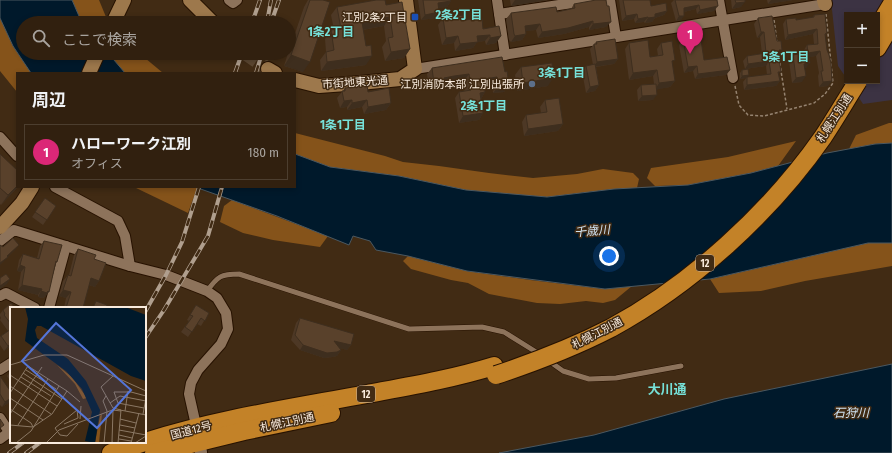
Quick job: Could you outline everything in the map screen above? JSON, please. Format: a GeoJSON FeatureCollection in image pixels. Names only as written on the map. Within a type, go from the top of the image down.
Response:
{"type":"FeatureCollection","features":[{"type":"Feature","properties":{"kind":"highway"},"geometry":{"type":"LineString","coordinates":[[880,24],[892,4]]}},
{"type":"Feature","properties":{"kind":"highway"},"geometry":{"type":"LineString","coordinates":[[880,43],[892,23]]}},
{"type":"Feature","properties":{"kind":"highway","name":"札幌江別通"},"geometry":{"type":"LineString","coordinates":[[495,371],[606,319],[648,294],[699,256],[754,206],[788,168],[817,129],[845,84]]}},
{"type":"Feature","properties":{"kind":"highway","name":"札幌江別通"},"geometry":{"type":"LineString","coordinates":[[240,425],[444,389],[495,371],[563,350],[611,327],[656,300],[704,263],[760,213],[823,137],[856,84]]}},
{"type":"Feature","properties":{"kind":"highway","name":"国道12号"},"geometry":{"type":"LineString","coordinates":[[154,453],[198,441],[240,425]]}},
{"type":"Feature","properties":{"kind":"highway","name":"国道12号"},"geometry":{"type":"LineString","coordinates":[[146,442],[198,441]]}},
{"type":"Feature","properties":{"kind":"highway","name":"国道12号"},"geometry":{"type":"LineString","coordinates":[[111,453],[142,443]]}},
{"type":"Feature","properties":{"kind":"street"},"geometry":{"type":"LineString","coordinates":[[116,16],[124,0]]}},
{"type":"Feature","properties":{"kind":"street"},"geometry":{"type":"LineString","coordinates":[[190,0],[205,16]]}},
{"type":"Feature","properties":{"kind":"street"},"geometry":{"type":"LineString","coordinates":[[229,0],[233,3],[237,0]]}},
{"type":"Feature","properties":{"kind":"street"},"geometry":{"type":"LineString","coordinates":[[406,0],[415,69],[772,12],[824,2]]}},
{"type":"Feature","properties":{"kind":"street"},"geometry":{"type":"LineString","coordinates":[[497,0],[505,55]]}},
{"type":"Feature","properties":{"kind":"street"},"geometry":{"type":"LineString","coordinates":[[499,14],[592,0]]}},
{"type":"Feature","properties":{"kind":"street"},"geometry":{"type":"LineString","coordinates":[[610,0],[616,37]]}},
{"type":"Feature","properties":{"kind":"street"},"geometry":{"type":"LineString","coordinates":[[719,0],[733,78]]}},
{"type":"Feature","properties":{"kind":"street"},"geometry":{"type":"LineString","coordinates":[[89,72],[95,60]]}},
{"type":"Feature","properties":{"kind":"street","name":"市街地東光通"},"geometry":{"type":"LineString","coordinates":[[296,80],[319,86],[360,83],[400,79],[415,69]]}},
{"type":"Feature","properties":{"kind":"street"},"geometry":{"type":"LineString","coordinates":[[0,137],[16,155]]}},
{"type":"Feature","properties":{"kind":"street"},"geometry":{"type":"LineString","coordinates":[[0,227],[22,203],[31,188]]}},
{"type":"Feature","properties":{"kind":"street"},"geometry":{"type":"LineString","coordinates":[[57,188],[118,221],[125,236],[130,266]]}},
{"type":"Feature","properties":{"kind":"street"},"geometry":{"type":"LineString","coordinates":[[0,242],[14,230],[130,266],[166,275],[207,291],[217,298],[226,313],[228,329],[221,344],[198,370],[191,383],[189,394],[198,441]]}},
{"type":"Feature","properties":{"kind":"street"},"geometry":{"type":"LineString","coordinates":[[49,307],[66,246]]}},
{"type":"Feature","properties":{"kind":"street"},"geometry":{"type":"LineString","coordinates":[[0,296],[6,293],[33,307]]}},
{"type":"Feature","properties":{"kind":"street"},"geometry":{"type":"LineString","coordinates":[[0,370],[10,364]]}},
{"type":"Feature","properties":{"kind":"street"},"geometry":{"type":"LineString","coordinates":[[0,418],[10,432],[0,439]]}},
{"type":"Feature","properties":{"kind":"lane"},"geometry":{"type":"LineString","coordinates":[[207,291],[216,280],[226,274],[240,274],[409,328],[490,328],[511,335],[563,371],[589,379],[616,378],[681,366]]}},
{"type":"Feature","properties":{"kind":"path"},"geometry":{"type":"LineString","coordinates":[[733,78],[739,105],[748,115],[764,116],[814,103],[825,94],[833,83],[824,2]]}},
{"type":"Feature","properties":{"kind":"path"},"geometry":{"type":"LineString","coordinates":[[772,12],[777,42]]}},
{"type":"Feature","properties":{"kind":"path"},"geometry":{"type":"LineString","coordinates":[[779,57],[787,110]]}},
{"type":"Feature","properties":{"kind":"shaded area"},"geometry":{"type":"Polygon","coordinates":[[[72,0],[99,0],[106,16],[79,16],[72,0]]]}},
{"type":"Feature","properties":{"kind":"shaded area"},"geometry":{"type":"Polygon","coordinates":[[[831,0],[892,0],[892,100],[863,104],[850,84],[880,84],[880,12],[844,12],[844,75],[838,66],[831,0]]]}},
{"type":"Feature","properties":{"kind":"shaded area"},"geometry":{"type":"Polygon","coordinates":[[[0,18],[16,50],[16,60],[22,60],[30,72],[16,72],[16,91],[0,71],[0,18]]]}},
{"type":"Feature","properties":{"kind":"shaded area"},"geometry":{"type":"Polygon","coordinates":[[[114,60],[147,60],[162,72],[124,72],[114,60]]]}},
{"type":"Feature","properties":{"kind":"shaded area"},"geometry":{"type":"Polygon","coordinates":[[[892,123],[892,143],[875,144],[849,149],[856,135],[892,123]]]}},
{"type":"Feature","properties":{"kind":"shaded area"},"geometry":{"type":"Polygon","coordinates":[[[296,133],[403,162],[533,178],[577,174],[603,169],[633,173],[639,179],[637,188],[614,189],[547,197],[466,190],[399,176],[330,167],[296,154],[296,133]]]}},
{"type":"Feature","properties":{"kind":"shaded area"},"geometry":{"type":"Polygon","coordinates":[[[796,141],[778,166],[751,173],[688,185],[655,186],[647,178],[651,168],[728,157],[796,141]]]}},
{"type":"Feature","properties":{"kind":"shaded area"},"geometry":{"type":"Polygon","coordinates":[[[136,188],[197,188],[188,213],[136,188]]]}},
{"type":"Feature","properties":{"kind":"shaded area"},"geometry":{"type":"Polygon","coordinates":[[[232,200],[328,236],[320,247],[273,240],[243,233],[220,222],[224,206],[232,200]]]}},
{"type":"Feature","properties":{"kind":"shaded area"},"geometry":{"type":"Polygon","coordinates":[[[868,243],[892,243],[892,266],[805,281],[761,291],[719,293],[710,279],[868,243]]]}},
{"type":"Feature","properties":{"kind":"shaded area"},"geometry":{"type":"Polygon","coordinates":[[[408,256],[467,271],[530,280],[605,289],[632,286],[615,300],[603,303],[586,301],[560,304],[537,303],[489,294],[468,283],[411,269],[403,261],[408,256]]]}},
{"type":"Feature","properties":{"kind":"water"},"geometry":{"type":"Polygon","coordinates":[[[0,0],[72,0],[79,16],[16,16],[16,50],[0,18],[0,0]]]}},
{"type":"Feature","properties":{"kind":"water"},"geometry":{"type":"Polygon","coordinates":[[[22,60],[114,60],[124,72],[30,72],[22,60]]]}},
{"type":"Feature","properties":{"kind":"water","name":"千歳川"},"geometry":{"type":"Polygon","coordinates":[[[892,143],[892,243],[868,243],[710,279],[605,289],[467,271],[408,256],[376,250],[370,241],[353,236],[349,245],[277,216],[198,188],[296,188],[296,154],[330,167],[399,176],[466,190],[547,197],[614,189],[688,185],[751,173],[827,153],[875,144],[892,143]]]}},
{"type":"Feature","properties":{"kind":"water","name":"石狩川"},"geometry":{"type":"Polygon","coordinates":[[[892,364],[892,453],[499,453],[594,435],[724,399],[892,364]]]}},
{"type":"Feature","properties":{"kind":"building"},"geometry":{"type":"Polygon","coordinates":[[[310,0],[323,0],[330,2],[310,62],[296,57],[296,41],[310,0]]]}},
{"type":"Feature","properties":{"kind":"building"},"geometry":{"type":"Polygon","coordinates":[[[376,0],[385,0],[386,5],[402,2],[410,49],[391,52],[388,38],[393,37],[390,17],[362,22],[366,46],[371,45],[372,56],[327,62],[326,52],[334,50],[331,30],[341,29],[337,7],[376,0]]]}},
{"type":"Feature","properties":{"kind":"building"},"geometry":{"type":"Polygon","coordinates":[[[423,0],[451,1],[438,3],[439,12],[425,15],[423,0]]]}},
{"type":"Feature","properties":{"kind":"building"},"geometry":{"type":"Polygon","coordinates":[[[596,0],[606,0],[607,6],[609,6],[611,22],[593,24],[593,21],[568,28],[542,32],[540,24],[525,26],[526,34],[515,36],[514,34],[511,13],[556,7],[557,12],[575,8],[574,4],[596,0]]]}},
{"type":"Feature","properties":{"kind":"building"},"geometry":{"type":"Polygon","coordinates":[[[623,0],[650,0],[651,6],[666,3],[667,11],[655,14],[655,17],[648,18],[638,19],[637,14],[626,16],[623,0]]]}},
{"type":"Feature","properties":{"kind":"building"},"geometry":{"type":"Polygon","coordinates":[[[675,0],[717,0],[718,6],[700,10],[699,5],[684,8],[684,16],[679,16],[675,0]]]}},
{"type":"Feature","properties":{"kind":"building"},"geometry":{"type":"Polygon","coordinates":[[[735,0],[745,0],[745,2],[736,3],[735,0]]]}},
{"type":"Feature","properties":{"kind":"building"},"geometry":{"type":"Polygon","coordinates":[[[825,14],[827,33],[825,34],[827,50],[831,63],[832,81],[823,82],[820,51],[808,53],[807,45],[818,44],[817,29],[788,35],[786,19],[796,18],[796,20],[814,17],[814,15],[825,14]]]}},
{"type":"Feature","properties":{"kind":"building"},"geometry":{"type":"Polygon","coordinates":[[[464,15],[465,20],[482,18],[483,29],[499,26],[501,36],[490,38],[490,35],[477,36],[478,42],[460,44],[458,36],[446,38],[443,18],[464,15]]]}},
{"type":"Feature","properties":{"kind":"building"},"geometry":{"type":"Polygon","coordinates":[[[772,16],[777,41],[781,41],[782,50],[779,50],[779,59],[781,72],[778,72],[780,81],[747,85],[747,77],[771,74],[769,61],[748,64],[747,56],[766,53],[764,32],[761,32],[758,18],[772,16]]]}},
{"type":"Feature","properties":{"kind":"building"},"geometry":{"type":"Polygon","coordinates":[[[695,37],[695,41],[701,40],[704,60],[727,57],[730,70],[698,74],[697,66],[688,67],[683,39],[695,37]]]}},
{"type":"Feature","properties":{"kind":"building"},"geometry":{"type":"Polygon","coordinates":[[[615,39],[618,59],[597,62],[594,44],[597,44],[596,42],[615,39]]]}},
{"type":"Feature","properties":{"kind":"building"},"geometry":{"type":"Polygon","coordinates":[[[648,40],[650,57],[663,55],[661,43],[672,41],[675,60],[672,61],[675,81],[659,83],[657,70],[633,73],[629,43],[648,40]]]}},
{"type":"Feature","properties":{"kind":"building"},"geometry":{"type":"Polygon","coordinates":[[[808,52],[810,63],[804,64],[806,76],[796,78],[793,55],[808,52]]]}},
{"type":"Feature","properties":{"kind":"building"},"geometry":{"type":"Polygon","coordinates":[[[502,57],[505,72],[507,71],[509,85],[498,87],[497,77],[484,79],[485,92],[480,93],[483,113],[463,116],[459,92],[471,90],[469,74],[444,78],[444,81],[434,83],[432,68],[502,57]]]}},
{"type":"Feature","properties":{"kind":"building"},"geometry":{"type":"Polygon","coordinates":[[[552,63],[553,78],[523,83],[521,67],[552,63]]]}},
{"type":"Feature","properties":{"kind":"building"},"geometry":{"type":"Polygon","coordinates":[[[595,64],[599,85],[590,87],[586,66],[595,64]]]}},
{"type":"Feature","properties":{"kind":"building"},"geometry":{"type":"Polygon","coordinates":[[[748,69],[749,75],[742,76],[742,70],[748,69]]]}},
{"type":"Feature","properties":{"kind":"building"},"geometry":{"type":"Polygon","coordinates":[[[656,84],[657,95],[642,96],[641,85],[656,84]]]}},
{"type":"Feature","properties":{"kind":"building"},"geometry":{"type":"Polygon","coordinates":[[[367,85],[368,92],[389,88],[391,103],[368,107],[367,100],[352,103],[352,100],[344,101],[342,91],[345,91],[345,88],[367,85]]]}},
{"type":"Feature","properties":{"kind":"building"},"geometry":{"type":"Polygon","coordinates":[[[559,98],[563,124],[528,129],[526,115],[547,112],[545,100],[559,98]]]}},
{"type":"Feature","properties":{"kind":"building"},"geometry":{"type":"Polygon","coordinates":[[[0,154],[16,169],[16,187],[8,195],[0,188],[0,154]]]}},
{"type":"Feature","properties":{"kind":"building"},"geometry":{"type":"Polygon","coordinates":[[[45,198],[56,206],[47,220],[35,212],[45,198]]]}},
{"type":"Feature","properties":{"kind":"building"},"geometry":{"type":"Polygon","coordinates":[[[13,238],[19,245],[0,263],[0,245],[3,247],[13,238]]]}},
{"type":"Feature","properties":{"kind":"building"},"geometry":{"type":"Polygon","coordinates":[[[44,241],[62,245],[57,262],[56,261],[49,292],[48,291],[47,293],[41,291],[42,289],[22,285],[25,267],[20,265],[23,254],[39,259],[44,241]]]}},
{"type":"Feature","properties":{"kind":"building"},"geometry":{"type":"Polygon","coordinates":[[[78,249],[96,255],[94,259],[106,263],[99,281],[91,278],[83,307],[66,307],[71,292],[63,290],[68,275],[71,276],[78,249]]]}},
{"type":"Feature","properties":{"kind":"building"},"geometry":{"type":"Polygon","coordinates":[[[6,274],[10,279],[0,286],[0,278],[6,274]]]}},
{"type":"Feature","properties":{"kind":"building"},"geometry":{"type":"Polygon","coordinates":[[[96,301],[107,305],[106,307],[93,307],[96,301]]]}},
{"type":"Feature","properties":{"kind":"building"},"geometry":{"type":"Polygon","coordinates":[[[11,303],[14,307],[10,307],[10,323],[4,315],[3,310],[11,303]]]}},
{"type":"Feature","properties":{"kind":"building"},"geometry":{"type":"Polygon","coordinates":[[[196,305],[209,313],[205,321],[201,318],[192,332],[185,327],[193,316],[190,315],[196,305]]]}},
{"type":"Feature","properties":{"kind":"building"},"geometry":{"type":"Polygon","coordinates":[[[300,318],[354,334],[351,345],[334,341],[341,350],[327,353],[303,345],[295,335],[300,318]]]}},
{"type":"Feature","properties":{"kind":"building"},"geometry":{"type":"Polygon","coordinates":[[[10,330],[10,345],[8,346],[1,336],[10,330]]]}},
{"type":"Feature","properties":{"kind":"building"},"geometry":{"type":"Polygon","coordinates":[[[0,376],[10,391],[10,399],[5,402],[0,394],[0,376]]]}},
{"type":"Feature","properties":{"kind":"building"},"geometry":{"type":"Polygon","coordinates":[[[0,419],[4,425],[0,428],[0,419]]]}},
{"type":"Feature","properties":{"kind":"tunnel"},"geometry":{"type":"LineString","coordinates":[[255,60],[268,69]]}},
{"type":"Feature","properties":{"kind":"railway"},"geometry":{"type":"LineString","coordinates":[[254,16],[260,0]]}},
{"type":"Feature","properties":{"kind":"railway"},"geometry":{"type":"LineString","coordinates":[[268,16],[271,0]]}},
{"type":"Feature","properties":{"kind":"railway"},"geometry":{"type":"LineString","coordinates":[[273,16],[279,0]]}},
{"type":"Feature","properties":{"kind":"railway"},"geometry":{"type":"LineString","coordinates":[[235,72],[240,60]]}},
{"type":"Feature","properties":{"kind":"railway"},"geometry":{"type":"LineString","coordinates":[[256,72],[260,60]]}},
{"type":"Feature","properties":{"kind":"railway"},"geometry":{"type":"LineString","coordinates":[[146,310],[166,275],[182,242],[199,188]]}},
{"type":"Feature","properties":{"kind":"railway"},"geometry":{"type":"LineString","coordinates":[[146,337],[164,310],[208,236],[222,188]]}},
{"type":"Feature","properties":{"kind":"railway"},"geometry":{"type":"LineString","coordinates":[[9,453],[23,443]]}},
{"type":"Feature","properties":{"kind":"railway"},"geometry":{"type":"LineString","coordinates":[[26,453],[40,443]]}},
{"type":"Feature","properties":{"kind":"place","name":"江別2条2丁目"},"geometry":{"type":"Point","coordinates":[415,17]}},
{"type":"Feature","properties":{"kind":"place","name":"ハローワーク江別"},"geometry":{"type":"Point","coordinates":[690,54]}},
{"type":"Feature","properties":{"kind":"place","name":"江別消防本部 江別出張所"},"geometry":{"type":"Point","coordinates":[532,84]}},
{"type":"Feature","properties":{"kind":"district","name":"2条2丁目"},"geometry":{"type":"Point","coordinates":[459,15]}},
{"type":"Feature","properties":{"kind":"district","name":"1条2丁目"},"geometry":{"type":"Point","coordinates":[331,32]}},
{"type":"Feature","properties":{"kind":"district","name":"5条1丁目"},"geometry":{"type":"Point","coordinates":[786,57]}},
{"type":"Feature","properties":{"kind":"district","name":"3条1丁目"},"geometry":{"type":"Point","coordinates":[562,73]}},
{"type":"Feature","properties":{"kind":"district","name":"2条1丁目"},"geometry":{"type":"Point","coordinates":[484,106]}},
{"type":"Feature","properties":{"kind":"district","name":"1条1丁目"},"geometry":{"type":"Point","coordinates":[343,125]}},
{"type":"Feature","properties":{"kind":"district","name":"大川通"},"geometry":{"type":"Point","coordinates":[667,389]}}]}
